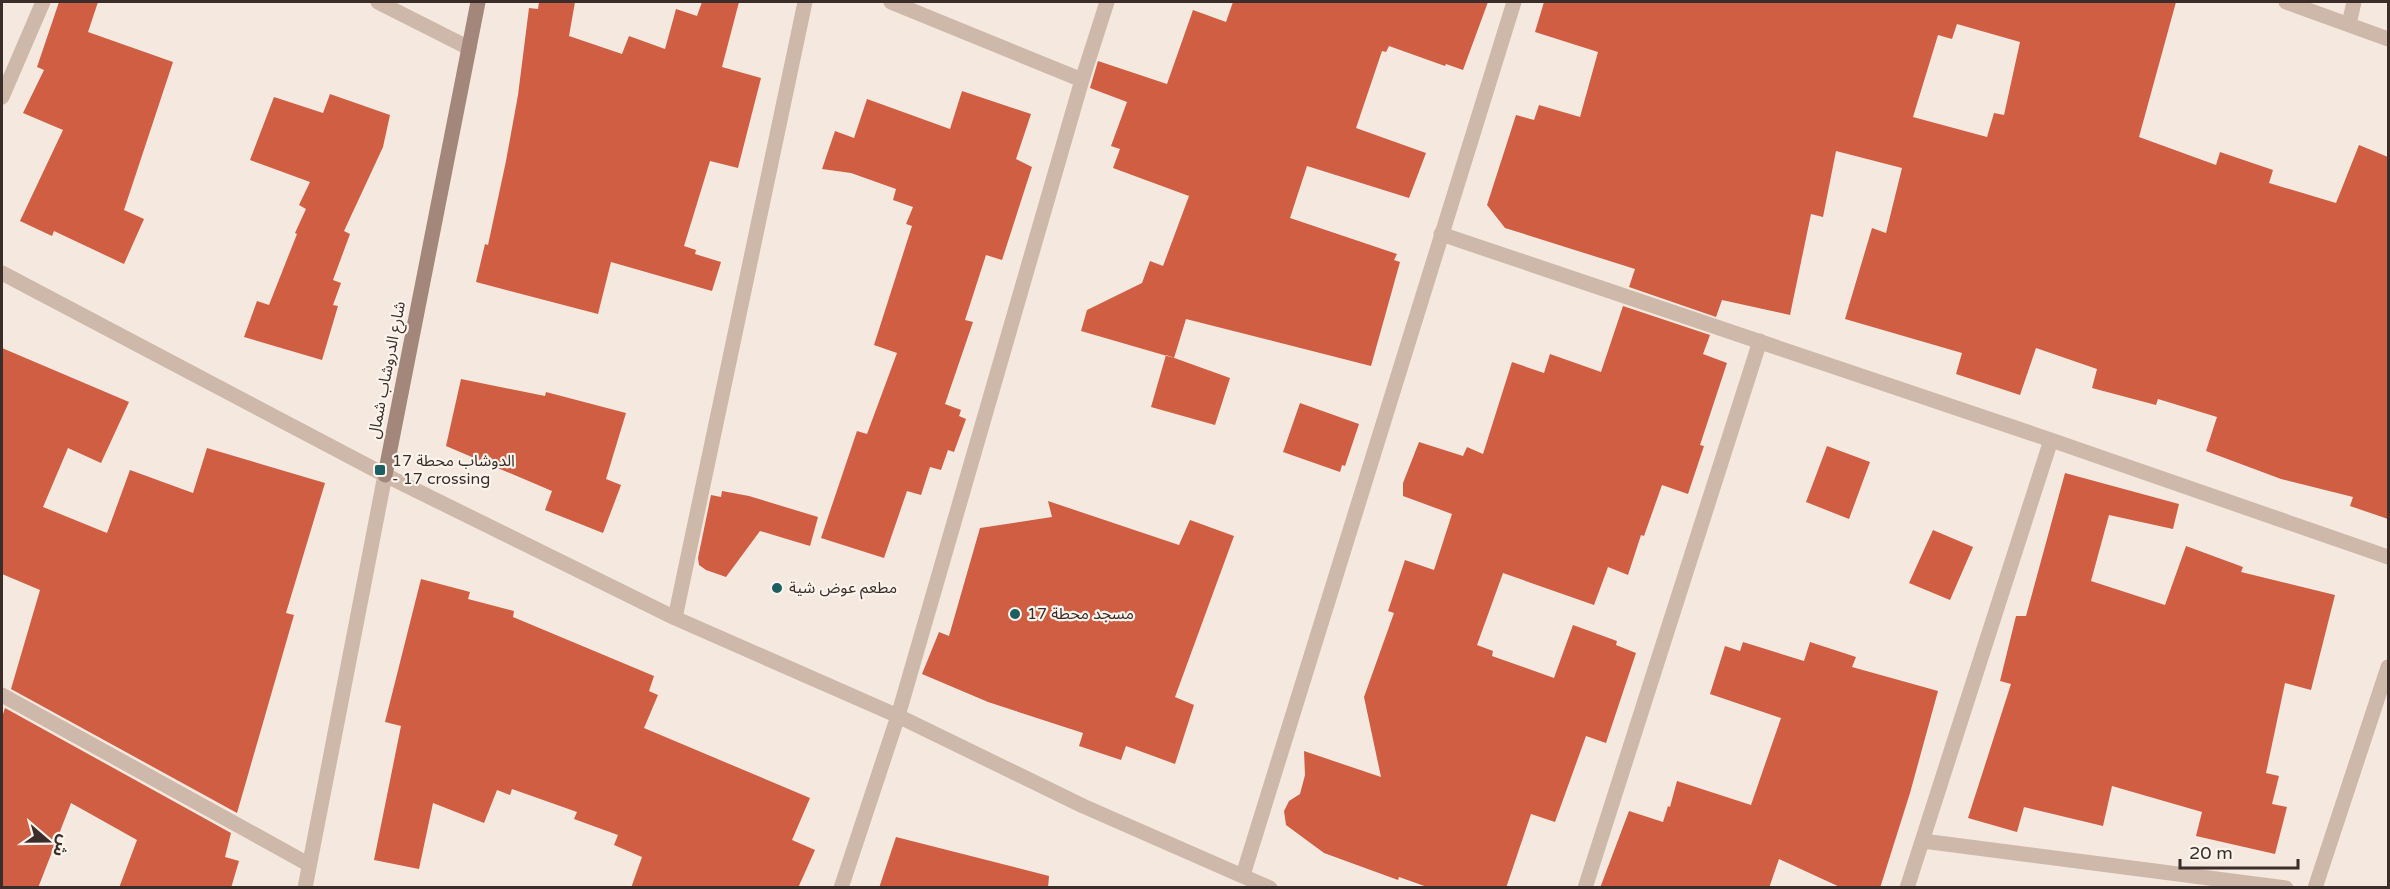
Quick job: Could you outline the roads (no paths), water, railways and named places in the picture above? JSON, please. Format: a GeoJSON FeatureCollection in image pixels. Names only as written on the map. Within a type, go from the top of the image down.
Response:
{"type":"FeatureCollection","features":[{"type":"Feature","properties":{"kind":"street"},"geometry":{"type":"LineString","coordinates":[[2,97],[43,2]]}},
{"type":"Feature","properties":{"kind":"street"},"geometry":{"type":"LineString","coordinates":[[378,2],[469,48]]}},
{"type":"Feature","properties":{"kind":"street","name":"شارع الدروشاب شمال"},"geometry":{"type":"LineString","coordinates":[[305,888],[478,2]]}},
{"type":"Feature","properties":{"kind":"street"},"geometry":{"type":"LineString","coordinates":[[675,618],[805,2]]}},
{"type":"Feature","properties":{"kind":"street"},"geometry":{"type":"LineString","coordinates":[[891,2],[1082,80]]}},
{"type":"Feature","properties":{"kind":"street"},"geometry":{"type":"LineString","coordinates":[[841,888],[898,716],[1082,80],[1107,2]]}},
{"type":"Feature","properties":{"kind":"street"},"geometry":{"type":"LineString","coordinates":[[1243,875],[1514,2]]}},
{"type":"Feature","properties":{"kind":"street"},"geometry":{"type":"LineString","coordinates":[[2286,2],[2388,39]]}},
{"type":"Feature","properties":{"kind":"street"},"geometry":{"type":"LineString","coordinates":[[2349,24],[2355,2]]}},
{"type":"Feature","properties":{"kind":"street"},"geometry":{"type":"LineString","coordinates":[[1441,234],[2051,440],[2388,557]]}},
{"type":"Feature","properties":{"kind":"street"},"geometry":{"type":"LineString","coordinates":[[2,273],[385,475],[675,618],[898,716],[1083,806],[1270,888]]}},
{"type":"Feature","properties":{"kind":"street"},"geometry":{"type":"LineString","coordinates":[[1584,888],[1760,341]]}},
{"type":"Feature","properties":{"kind":"street"},"geometry":{"type":"LineString","coordinates":[[1907,888],[2051,440]]}},
{"type":"Feature","properties":{"kind":"street"},"geometry":{"type":"LineString","coordinates":[[2315,888],[2388,668]]}},
{"type":"Feature","properties":{"kind":"street"},"geometry":{"type":"LineString","coordinates":[[2,695],[308,864]]}},
{"type":"Feature","properties":{"kind":"street"},"geometry":{"type":"LineString","coordinates":[[1923,841],[2286,888]]}},
{"type":"Feature","properties":{"kind":"place","name":"الدوشاب محطة 17 - 17 crossing"},"geometry":{"type":"Point","coordinates":[380,470]}},
{"type":"Feature","properties":{"kind":"place","name":"مطعم عوض شية"},"geometry":{"type":"Point","coordinates":[777,588]}},
{"type":"Feature","properties":{"kind":"place","name":"مسجد محطة 17"},"geometry":{"type":"Point","coordinates":[1015,614]}}]}
